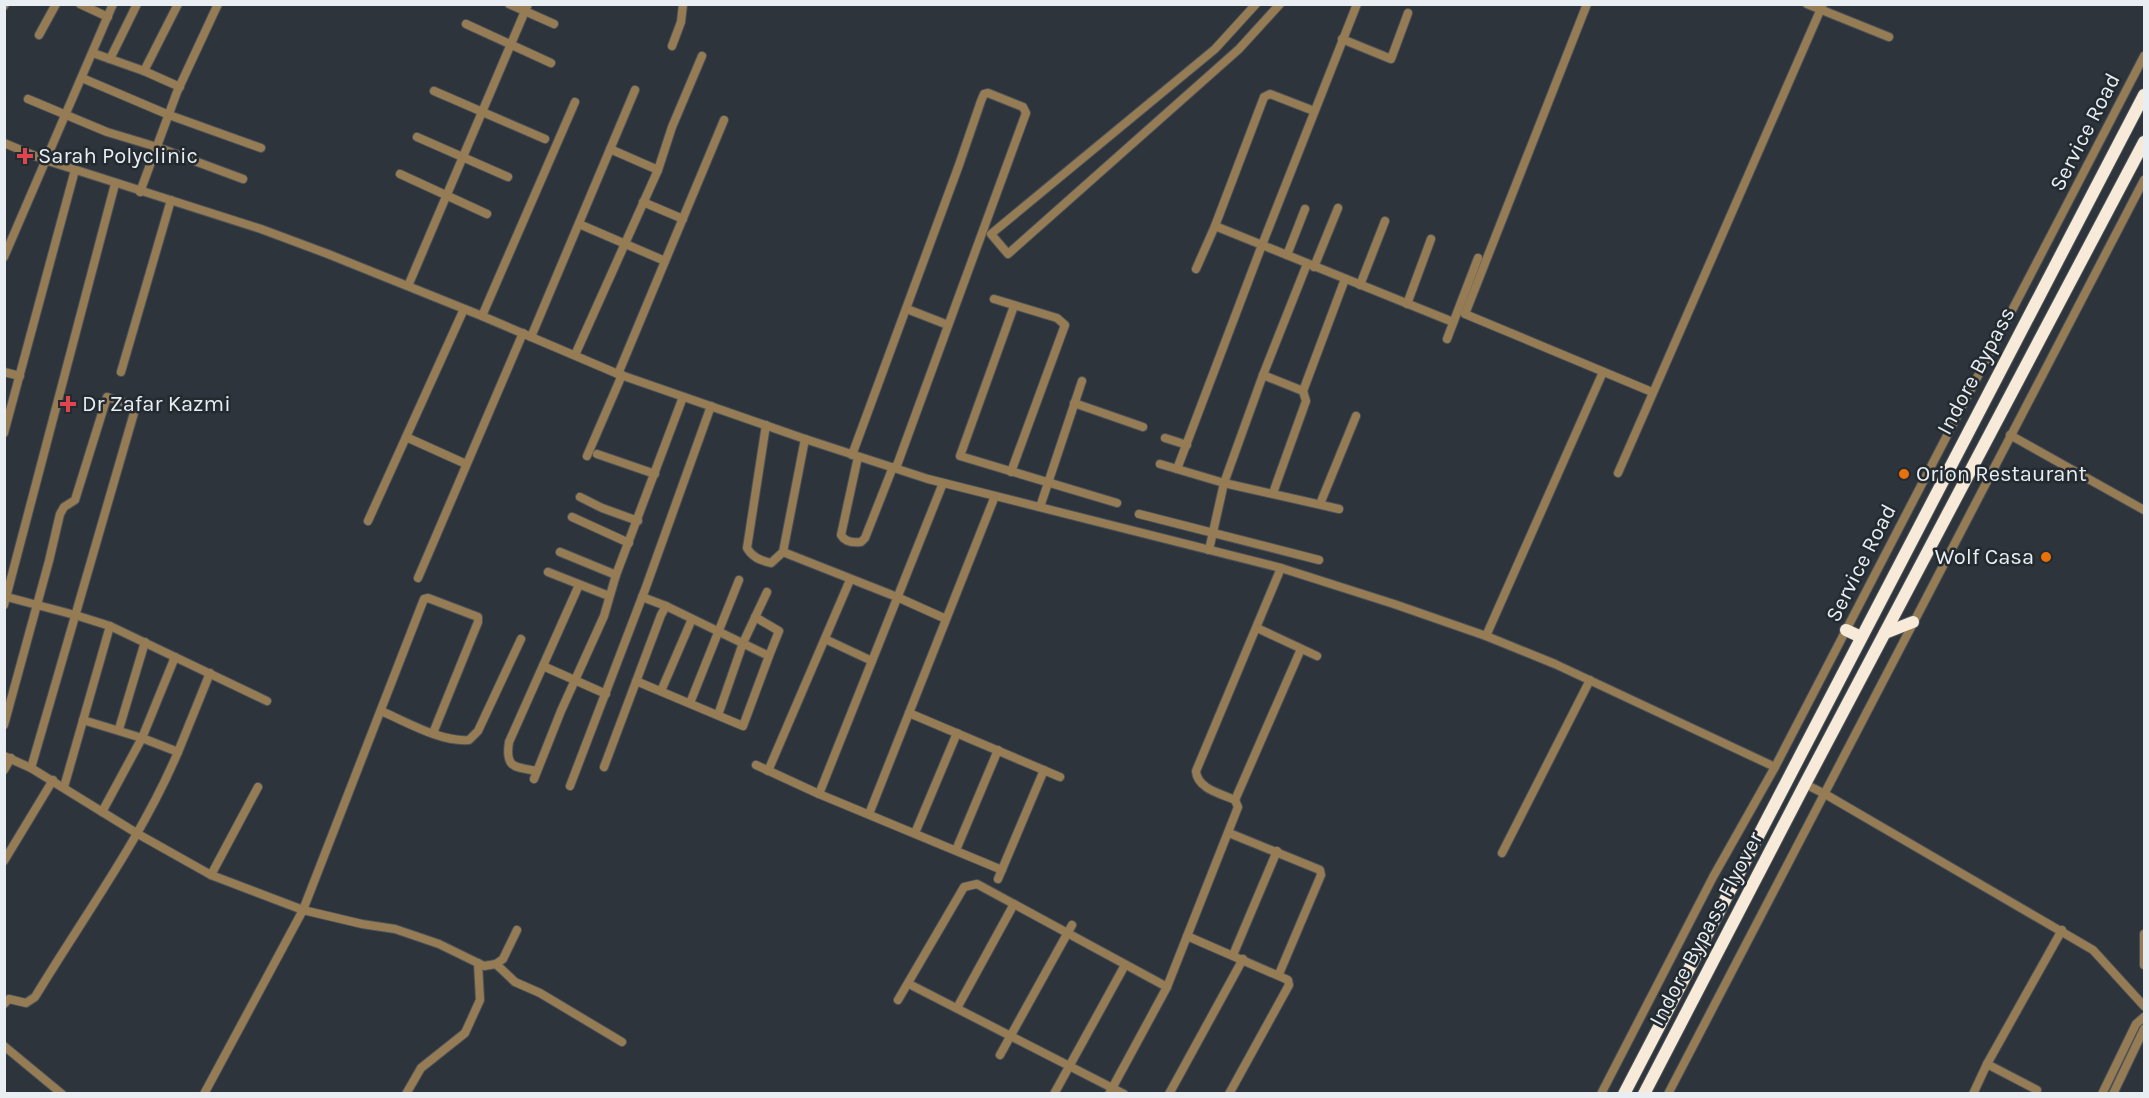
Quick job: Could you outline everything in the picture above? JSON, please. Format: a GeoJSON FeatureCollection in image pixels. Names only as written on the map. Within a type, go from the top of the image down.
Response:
{"type":"FeatureCollection","features":[{"type":"Feature","properties":{"kind":"highway","name":"Indore Bypass"},"geometry":{"type":"LineString","coordinates":[[1779,794],[2145,95]]}},
{"type":"Feature","properties":{"kind":"highway","name":"Indore Bypass"},"geometry":{"type":"LineString","coordinates":[[1805,784],[2145,142]]}},
{"type":"Feature","properties":{"kind":"highway"},"geometry":{"type":"LineString","coordinates":[[1885,633],[1913,622]]}},
{"type":"Feature","properties":{"kind":"highway"},"geometry":{"type":"LineString","coordinates":[[1846,630],[1861,637]]}},
{"type":"Feature","properties":{"kind":"highway","name":"Indore Bypass Flyover"},"geometry":{"type":"LineString","coordinates":[[1644,1094],[1805,784]]}},
{"type":"Feature","properties":{"kind":"highway","name":"Indore Bypass Flyover"},"geometry":{"type":"LineString","coordinates":[[1624,1094],[1779,794]]}},
{"type":"Feature","properties":{"kind":"street"},"geometry":{"type":"LineString","coordinates":[[39,35],[56,4]]}},
{"type":"Feature","properties":{"kind":"street"},"geometry":{"type":"LineString","coordinates":[[80,4],[108,17]]}},
{"type":"Feature","properties":{"kind":"street"},"geometry":{"type":"LineString","coordinates":[[4,257],[113,4]]}},
{"type":"Feature","properties":{"kind":"street"},"geometry":{"type":"LineString","coordinates":[[110,59],[137,4]]}},
{"type":"Feature","properties":{"kind":"street"},"geometry":{"type":"LineString","coordinates":[[144,71],[178,4]]}},
{"type":"Feature","properties":{"kind":"street"},"geometry":{"type":"LineString","coordinates":[[140,192],[180,87],[218,4]]}},
{"type":"Feature","properties":{"kind":"street"},"geometry":{"type":"LineString","coordinates":[[509,4],[527,8],[554,24]]}},
{"type":"Feature","properties":{"kind":"street"},"geometry":{"type":"LineString","coordinates":[[672,45],[681,22],[683,4]]}},
{"type":"Feature","properties":{"kind":"street"},"geometry":{"type":"LineString","coordinates":[[1256,4],[1215,49],[991,234],[1008,254],[1239,49],[1280,4]]}},
{"type":"Feature","properties":{"kind":"street"},"geometry":{"type":"LineString","coordinates":[[1177,469],[1357,4]]}},
{"type":"Feature","properties":{"kind":"street"},"geometry":{"type":"LineString","coordinates":[[1807,4],[1822,7],[1889,38]]}},
{"type":"Feature","properties":{"kind":"street"},"geometry":{"type":"LineString","coordinates":[[1585,5],[1465,314],[1652,392]]}},
{"type":"Feature","properties":{"kind":"street"},"geometry":{"type":"LineString","coordinates":[[1618,473],[1822,7]]}},
{"type":"Feature","properties":{"kind":"street"},"geometry":{"type":"LineString","coordinates":[[408,286],[527,8]]}},
{"type":"Feature","properties":{"kind":"street"},"geometry":{"type":"LineString","coordinates":[[1342,39],[1391,59],[1408,13]]}},
{"type":"Feature","properties":{"kind":"street"},"geometry":{"type":"LineString","coordinates":[[466,24],[551,63]]}},
{"type":"Feature","properties":{"kind":"street"},"geometry":{"type":"LineString","coordinates":[[93,53],[180,87]]}},
{"type":"Feature","properties":{"kind":"street"},"geometry":{"type":"LineString","coordinates":[[574,355],[658,170],[672,127],[702,56]]}},
{"type":"Feature","properties":{"kind":"street","name":"Service Road"},"geometry":{"type":"LineString","coordinates":[[1601,1094],[2145,56]]}},
{"type":"Feature","properties":{"kind":"street"},"geometry":{"type":"LineString","coordinates":[[82,78],[169,115],[261,148]]}},
{"type":"Feature","properties":{"kind":"street"},"geometry":{"type":"LineString","coordinates":[[418,578],[466,464],[579,224],[635,90]]}},
{"type":"Feature","properties":{"kind":"street"},"geometry":{"type":"LineString","coordinates":[[434,91],[545,139]]}},
{"type":"Feature","properties":{"kind":"street"},"geometry":{"type":"LineString","coordinates":[[988,93],[1023,107],[1026,113],[948,325],[865,538],[861,542],[848,542],[841,535],[855,456],[981,101],[984,94],[988,93]]}},
{"type":"Feature","properties":{"kind":"street"},"geometry":{"type":"LineString","coordinates":[[1196,269],[1215,226],[1264,97],[1270,94],[1314,111]]}},
{"type":"Feature","properties":{"kind":"street"},"geometry":{"type":"LineString","coordinates":[[28,99],[107,132],[157,147],[243,179]]}},
{"type":"Feature","properties":{"kind":"street"},"geometry":{"type":"LineString","coordinates":[[482,316],[575,102]]}},
{"type":"Feature","properties":{"kind":"street"},"geometry":{"type":"LineString","coordinates":[[587,456],[724,120]]}},
{"type":"Feature","properties":{"kind":"street"},"geometry":{"type":"LineString","coordinates":[[417,137],[508,177]]}},
{"type":"Feature","properties":{"kind":"street"},"geometry":{"type":"LineString","coordinates":[[4,143],[115,184],[261,229],[408,286],[620,374],[805,440],[943,483],[1281,568],[1486,636],[1590,680],[1774,767]]}},
{"type":"Feature","properties":{"kind":"street"},"geometry":{"type":"LineString","coordinates":[[610,149],[658,170]]}},
{"type":"Feature","properties":{"kind":"street"},"geometry":{"type":"LineString","coordinates":[[4,433],[75,170]]}},
{"type":"Feature","properties":{"kind":"street"},"geometry":{"type":"LineString","coordinates":[[400,174],[487,214]]}},
{"type":"Feature","properties":{"kind":"street"},"geometry":{"type":"LineString","coordinates":[[1668,1094],[2145,180]]}},
{"type":"Feature","properties":{"kind":"street"},"geometry":{"type":"LineString","coordinates":[[115,184],[5,601],[37,605],[110,626],[267,701]]}},
{"type":"Feature","properties":{"kind":"street"},"geometry":{"type":"LineString","coordinates":[[121,372],[171,200]]}},
{"type":"Feature","properties":{"kind":"street"},"geometry":{"type":"LineString","coordinates":[[644,201],[683,219]]}},
{"type":"Feature","properties":{"kind":"street"},"geometry":{"type":"LineString","coordinates":[[1209,550],[1224,483],[1263,375],[1310,265],[1338,208]]}},
{"type":"Feature","properties":{"kind":"street"},"geometry":{"type":"LineString","coordinates":[[1287,255],[1305,209]]}},
{"type":"Feature","properties":{"kind":"street"},"geometry":{"type":"LineString","coordinates":[[1359,285],[1385,221]]}},
{"type":"Feature","properties":{"kind":"street"},"geometry":{"type":"LineString","coordinates":[[579,224],[665,261]]}},
{"type":"Feature","properties":{"kind":"street"},"geometry":{"type":"LineString","coordinates":[[1215,226],[1453,322]]}},
{"type":"Feature","properties":{"kind":"street"},"geometry":{"type":"LineString","coordinates":[[1407,304],[1431,238]]}},
{"type":"Feature","properties":{"kind":"street"},"geometry":{"type":"LineString","coordinates":[[1446,339],[1478,258]]}},
{"type":"Feature","properties":{"kind":"street"},"geometry":{"type":"LineString","coordinates":[[1273,493],[1306,401],[1303,391],[1345,279]]}},
{"type":"Feature","properties":{"kind":"street"},"geometry":{"type":"LineString","coordinates":[[994,299],[1057,318],[1065,325],[1011,472]]}},
{"type":"Feature","properties":{"kind":"street"},"geometry":{"type":"LineString","coordinates":[[1014,306],[960,456],[1118,503]]}},
{"type":"Feature","properties":{"kind":"street"},"geometry":{"type":"LineString","coordinates":[[368,521],[464,309]]}},
{"type":"Feature","properties":{"kind":"street"},"geometry":{"type":"LineString","coordinates":[[907,309],[948,325]]}},
{"type":"Feature","properties":{"kind":"street"},"geometry":{"type":"LineString","coordinates":[[4,372],[20,376]]}},
{"type":"Feature","properties":{"kind":"street"},"geometry":{"type":"LineString","coordinates":[[1486,636],[1603,372]]}},
{"type":"Feature","properties":{"kind":"street"},"geometry":{"type":"LineString","coordinates":[[1263,375],[1303,391]]}},
{"type":"Feature","properties":{"kind":"street"},"geometry":{"type":"LineString","coordinates":[[1040,507],[1082,381]]}},
{"type":"Feature","properties":{"kind":"street"},"geometry":{"type":"LineString","coordinates":[[579,585],[509,742],[507,756],[514,765],[536,775],[574,681],[604,616],[616,575],[683,396]]}},
{"type":"Feature","properties":{"kind":"street"},"geometry":{"type":"LineString","coordinates":[[4,725],[60,514],[64,507],[75,500],[107,397],[136,406],[31,768]]}},
{"type":"Feature","properties":{"kind":"street"},"geometry":{"type":"LineString","coordinates":[[1074,403],[1143,427]]}},
{"type":"Feature","properties":{"kind":"street"},"geometry":{"type":"LineString","coordinates":[[570,786],[711,406]]}},
{"type":"Feature","properties":{"kind":"street"},"geometry":{"type":"LineString","coordinates":[[1320,504],[1356,416]]}},
{"type":"Feature","properties":{"kind":"street"},"geometry":{"type":"LineString","coordinates":[[766,425],[747,548],[758,560],[771,563],[783,552],[805,440]]}},
{"type":"Feature","properties":{"kind":"street"},"geometry":{"type":"LineString","coordinates":[[2010,435],[2145,510]]}},
{"type":"Feature","properties":{"kind":"street"},"geometry":{"type":"LineString","coordinates":[[406,437],[466,464]]}},
{"type":"Feature","properties":{"kind":"street"},"geometry":{"type":"LineString","coordinates":[[1165,438],[1187,445]]}},
{"type":"Feature","properties":{"kind":"street"},"geometry":{"type":"LineString","coordinates":[[597,454],[655,474]]}},
{"type":"Feature","properties":{"kind":"street"},"geometry":{"type":"LineString","coordinates":[[1160,464],[1224,483],[1340,509]]}},
{"type":"Feature","properties":{"kind":"street"},"geometry":{"type":"LineString","coordinates":[[819,794],[943,483]]}},
{"type":"Feature","properties":{"kind":"street"},"geometry":{"type":"LineString","coordinates":[[869,814],[994,496]]}},
{"type":"Feature","properties":{"kind":"street"},"geometry":{"type":"LineString","coordinates":[[580,497],[638,521]]}},
{"type":"Feature","properties":{"kind":"street"},"geometry":{"type":"LineString","coordinates":[[1139,514],[1319,560]]}},
{"type":"Feature","properties":{"kind":"street"},"geometry":{"type":"LineString","coordinates":[[572,517],[629,543]]}},
{"type":"Feature","properties":{"kind":"street"},"geometry":{"type":"LineString","coordinates":[[560,552],[616,575]]}},
{"type":"Feature","properties":{"kind":"street"},"geometry":{"type":"LineString","coordinates":[[783,552],[946,619]]}},
{"type":"Feature","properties":{"kind":"street"},"geometry":{"type":"LineString","coordinates":[[1111,1090],[1167,987],[1238,807],[1235,800],[1207,787],[1197,777],[1197,771],[1281,568]]}},
{"type":"Feature","properties":{"kind":"street"},"geometry":{"type":"LineString","coordinates":[[548,572],[609,596]]}},
{"type":"Feature","properties":{"kind":"street"},"geometry":{"type":"LineString","coordinates":[[690,703],[739,580]]}},
{"type":"Feature","properties":{"kind":"street"},"geometry":{"type":"LineString","coordinates":[[768,771],[850,580]]}},
{"type":"Feature","properties":{"kind":"street"},"geometry":{"type":"LineString","coordinates":[[718,715],[742,644],[767,592]]}},
{"type":"Feature","properties":{"kind":"street"},"geometry":{"type":"LineString","coordinates":[[642,597],[666,606],[769,656]]}},
{"type":"Feature","properties":{"kind":"street"},"geometry":{"type":"LineString","coordinates":[[204,1094],[303,910],[424,599],[428,598],[470,613],[477,617],[478,622],[433,733]]}},
{"type":"Feature","properties":{"kind":"street"},"geometry":{"type":"LineString","coordinates":[[604,767],[666,606]]}},
{"type":"Feature","properties":{"kind":"street"},"geometry":{"type":"LineString","coordinates":[[636,681],[743,726],[779,631],[755,617]]}},
{"type":"Feature","properties":{"kind":"street"},"geometry":{"type":"LineString","coordinates":[[661,691],[692,619]]}},
{"type":"Feature","properties":{"kind":"street"},"geometry":{"type":"LineString","coordinates":[[64,787],[110,626]]}},
{"type":"Feature","properties":{"kind":"street"},"geometry":{"type":"LineString","coordinates":[[1257,628],[1317,656]]}},
{"type":"Feature","properties":{"kind":"street"},"geometry":{"type":"LineString","coordinates":[[381,711],[457,741],[469,740],[478,731],[521,639]]}},
{"type":"Feature","properties":{"kind":"street"},"geometry":{"type":"LineString","coordinates":[[825,639],[872,661]]}},
{"type":"Feature","properties":{"kind":"street"},"geometry":{"type":"LineString","coordinates":[[119,729],[145,642]]}},
{"type":"Feature","properties":{"kind":"street"},"geometry":{"type":"LineString","coordinates":[[1235,800],[1301,649]]}},
{"type":"Feature","properties":{"kind":"street"},"geometry":{"type":"LineString","coordinates":[[102,812],[142,738],[175,657]]}},
{"type":"Feature","properties":{"kind":"street"},"geometry":{"type":"LineString","coordinates":[[543,666],[606,694]]}},
{"type":"Feature","properties":{"kind":"street"},"geometry":{"type":"LineString","coordinates":[[4,1004],[9,999],[26,1003],[35,997],[138,834],[178,752],[210,674]]}},
{"type":"Feature","properties":{"kind":"street"},"geometry":{"type":"LineString","coordinates":[[1502,853],[1590,680]]}},
{"type":"Feature","properties":{"kind":"street"},"geometry":{"type":"LineString","coordinates":[[909,713],[1060,777]]}},
{"type":"Feature","properties":{"kind":"street"},"geometry":{"type":"LineString","coordinates":[[83,720],[119,729],[178,752]]}},
{"type":"Feature","properties":{"kind":"street"},"geometry":{"type":"LineString","coordinates":[[915,833],[957,733]]}},
{"type":"Feature","properties":{"kind":"street"},"geometry":{"type":"LineString","coordinates":[[956,850],[998,750]]}},
{"type":"Feature","properties":{"kind":"street"},"geometry":{"type":"LineString","coordinates":[[4,770],[8,757],[53,780],[138,834],[211,875],[303,910],[395,929],[439,944],[484,966],[496,964],[503,959],[517,930]]}},
{"type":"Feature","properties":{"kind":"street"},"geometry":{"type":"LineString","coordinates":[[756,765],[819,794],[1002,870]]}},
{"type":"Feature","properties":{"kind":"street"},"geometry":{"type":"LineString","coordinates":[[998,879],[1044,770]]}},
{"type":"Feature","properties":{"kind":"street"},"geometry":{"type":"LineString","coordinates":[[4,861],[53,780]]}},
{"type":"Feature","properties":{"kind":"street"},"geometry":{"type":"LineString","coordinates":[[1805,784],[2062,930],[2093,950],[2145,1006]]}},
{"type":"Feature","properties":{"kind":"street"},"geometry":{"type":"LineString","coordinates":[[211,875],[258,787]]}},
{"type":"Feature","properties":{"kind":"street"},"geometry":{"type":"LineString","coordinates":[[1229,832],[1320,870],[1321,875],[1279,975]]}},
{"type":"Feature","properties":{"kind":"street"},"geometry":{"type":"LineString","coordinates":[[1233,955],[1277,851]]}},
{"type":"Feature","properties":{"kind":"street"},"geometry":{"type":"LineString","coordinates":[[898,1000],[964,887],[976,884],[1070,929],[1125,964],[1167,987]]}},
{"type":"Feature","properties":{"kind":"street"},"geometry":{"type":"LineString","coordinates":[[957,1008],[1014,904]]}},
{"type":"Feature","properties":{"kind":"street"},"geometry":{"type":"LineString","coordinates":[[1000,1055],[1070,929]]}},
{"type":"Feature","properties":{"kind":"street"},"geometry":{"type":"LineString","coordinates":[[1973,1094],[1987,1064],[2062,930]]}},
{"type":"Feature","properties":{"kind":"street"},"geometry":{"type":"LineString","coordinates":[[2145,934],[2145,965]]}},
{"type":"Feature","properties":{"kind":"street"},"geometry":{"type":"LineString","coordinates":[[1187,936],[1288,980],[1288,985],[1229,1094]]}},
{"type":"Feature","properties":{"kind":"street"},"geometry":{"type":"LineString","coordinates":[[1169,1094],[1243,959]]}},
{"type":"Feature","properties":{"kind":"street"},"geometry":{"type":"LineString","coordinates":[[406,1094],[421,1068],[465,1033],[480,1000],[478,963]]}},
{"type":"Feature","properties":{"kind":"street"},"geometry":{"type":"LineString","coordinates":[[496,964],[515,982],[540,993],[622,1042]]}},
{"type":"Feature","properties":{"kind":"street"},"geometry":{"type":"LineString","coordinates":[[1054,1094],[1125,964]]}},
{"type":"Feature","properties":{"kind":"street"},"geometry":{"type":"LineString","coordinates":[[909,984],[1070,1065],[1111,1090],[1124,1094]]}},
{"type":"Feature","properties":{"kind":"street"},"geometry":{"type":"LineString","coordinates":[[2102,1094],[2136,1024],[2145,1017]]}},
{"type":"Feature","properties":{"kind":"street"},"geometry":{"type":"LineString","coordinates":[[2113,1094],[2145,1029]]}},
{"type":"Feature","properties":{"kind":"street"},"geometry":{"type":"LineString","coordinates":[[4,1046],[62,1094]]}},
{"type":"Feature","properties":{"kind":"street"},"geometry":{"type":"LineString","coordinates":[[1987,1064],[2037,1090],[2036,1094]]}},
{"type":"Feature","properties":{"kind":"place","name":"Sarah Polyclinic"},"geometry":{"type":"Point","coordinates":[25,156]}},
{"type":"Feature","properties":{"kind":"place","name":"Dr Zafar Kazmi"},"geometry":{"type":"Point","coordinates":[68,404]}},
{"type":"Feature","properties":{"kind":"place","name":"Orion Restaurant"},"geometry":{"type":"Point","coordinates":[1904,474]}},
{"type":"Feature","properties":{"kind":"place","name":"Wolf Casa"},"geometry":{"type":"Point","coordinates":[2046,557]}}]}
